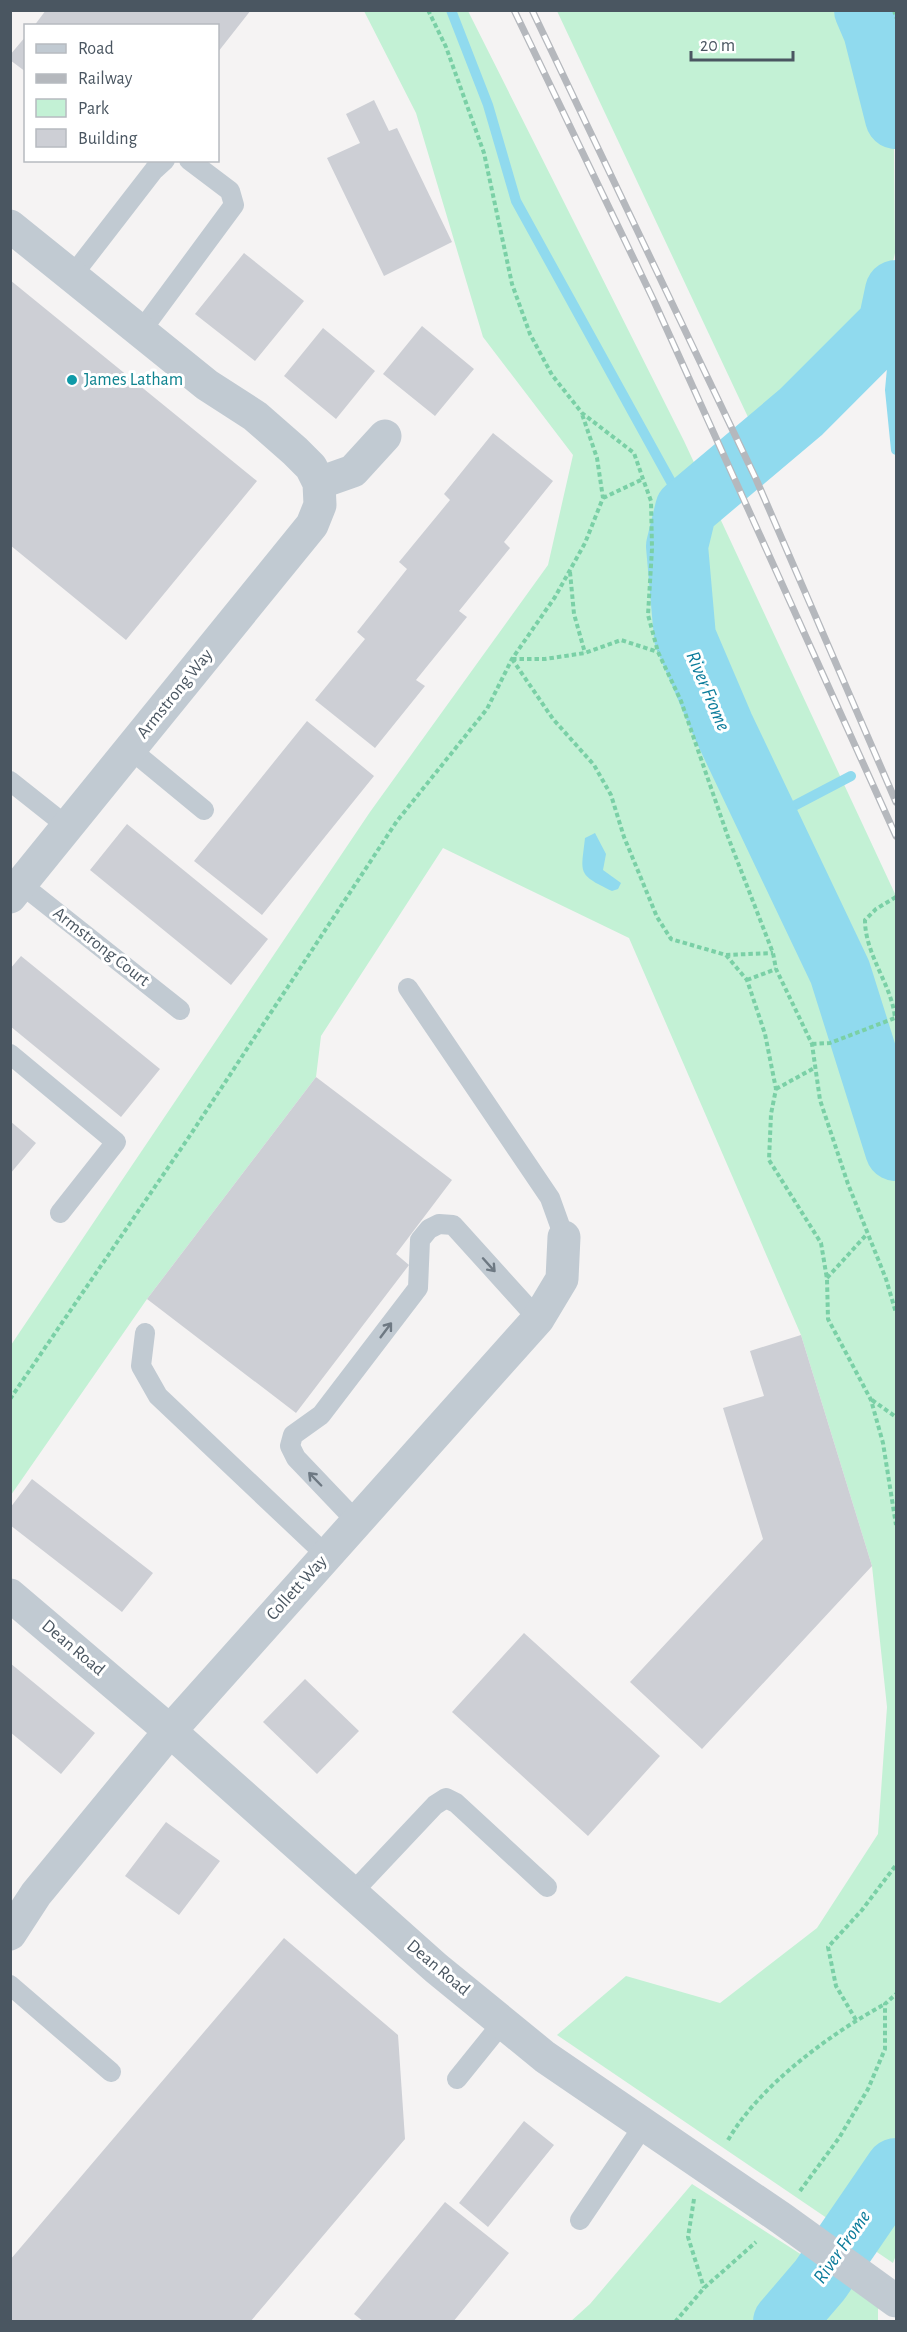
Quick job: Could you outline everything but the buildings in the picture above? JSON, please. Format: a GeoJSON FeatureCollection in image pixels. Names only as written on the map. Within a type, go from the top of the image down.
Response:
{"type":"FeatureCollection","features":[{"type":"Feature","properties":{"kind":"street"},"geometry":{"type":"LineString","coordinates":[[10,225],[207,385],[255,416],[311,466],[319,483],[353,471],[385,436]]}},
{"type":"Feature","properties":{"kind":"street","name":"Armstrong Way"},"geometry":{"type":"LineString","coordinates":[[16,891],[312,525],[320,505],[319,483]]}},
{"type":"Feature","properties":{"kind":"street","name":"Collett Way"},"geometry":{"type":"LineString","coordinates":[[10,1934],[36,1894],[170,1731],[538,1319],[562,1279],[564,1237]]}},
{"type":"Feature","properties":{"kind":"street","name":"Dean Road"},"geometry":{"type":"LineString","coordinates":[[10,1595],[170,1731],[436,1968],[545,2057],[897,2301]]}},
{"type":"Feature","properties":{"kind":"lane"},"geometry":{"type":"LineString","coordinates":[[72,276],[154,170],[163,162]]}},
{"type":"Feature","properties":{"kind":"lane"},"geometry":{"type":"LineString","coordinates":[[141,331],[234,205],[230,191],[192,162]]}},
{"type":"Feature","properties":{"kind":"lane"},"geometry":{"type":"LineString","coordinates":[[130,749],[204,810]]}},
{"type":"Feature","properties":{"kind":"lane"},"geometry":{"type":"LineString","coordinates":[[10,781],[68,826]]}},
{"type":"Feature","properties":{"kind":"lane","name":"Armstrong Court"},"geometry":{"type":"LineString","coordinates":[[16,891],[180,1010]]}},
{"type":"Feature","properties":{"kind":"lane"},"geometry":{"type":"LineString","coordinates":[[408,988],[550,1198],[564,1237]]}},
{"type":"Feature","properties":{"kind":"lane"},"geometry":{"type":"LineString","coordinates":[[10,1054],[116,1142],[60,1213]]}},
{"type":"Feature","properties":{"kind":"lane"},"geometry":{"type":"LineString","coordinates":[[356,1521],[296,1458],[290,1446],[293,1435],[321,1415],[418,1288],[420,1240],[429,1229],[439,1224],[453,1225],[538,1319]]}},
{"type":"Feature","properties":{"kind":"lane"},"geometry":{"type":"LineString","coordinates":[[145,1333],[141,1366],[158,1396],[326,1555]]}},
{"type":"Feature","properties":{"kind":"lane"},"geometry":{"type":"LineString","coordinates":[[352,1893],[435,1805],[446,1798],[456,1803],[547,1887]]}},
{"type":"Feature","properties":{"kind":"lane"},"geometry":{"type":"LineString","coordinates":[[10,1985],[111,2072]]}},
{"type":"Feature","properties":{"kind":"lane"},"geometry":{"type":"LineString","coordinates":[[457,2079],[503,2022]]}},
{"type":"Feature","properties":{"kind":"lane"},"geometry":{"type":"LineString","coordinates":[[580,2220],[644,2125]]}},
{"type":"Feature","properties":{"kind":"path"},"geometry":{"type":"LineString","coordinates":[[428,10],[450,57],[484,153],[512,284],[530,334],[552,375],[582,413],[634,453],[651,501],[652,549],[648,615],[658,652],[681,701],[728,837],[773,953],[776,969],[812,1044],[820,1100],[897,1313]]}},
{"type":"Feature","properties":{"kind":"path"},"geometry":{"type":"LineString","coordinates":[[894,10],[897,18]]}},
{"type":"Feature","properties":{"kind":"path"},"geometry":{"type":"LineString","coordinates":[[10,1399],[191,1134],[397,821],[487,709],[512,659],[555,597],[585,543],[603,498],[597,458],[582,413]]}},
{"type":"Feature","properties":{"kind":"path"},"geometry":{"type":"LineString","coordinates":[[603,498],[643,479]]}},
{"type":"Feature","properties":{"kind":"path"},"geometry":{"type":"LineString","coordinates":[[570,570],[573,614],[585,653]]}},
{"type":"Feature","properties":{"kind":"path"},"geometry":{"type":"LineString","coordinates":[[512,659],[545,659],[585,653],[621,640],[658,652]]}},
{"type":"Feature","properties":{"kind":"path"},"geometry":{"type":"LineString","coordinates":[[512,659],[552,719],[594,765],[610,795],[624,837],[657,918],[671,939],[726,955],[773,953]]}},
{"type":"Feature","properties":{"kind":"path"},"geometry":{"type":"LineString","coordinates":[[812,1044],[830,1043],[896,1018],[894,1002],[884,985],[865,931],[865,920],[876,909],[897,897]]}},
{"type":"Feature","properties":{"kind":"path"},"geometry":{"type":"LineString","coordinates":[[726,955],[747,980],[765,1034],[776,1089],[771,1114],[769,1160],[821,1243],[827,1279],[828,1319],[871,1400],[883,1443],[897,1525]]}},
{"type":"Feature","properties":{"kind":"path"},"geometry":{"type":"LineString","coordinates":[[747,980],[776,969]]}},
{"type":"Feature","properties":{"kind":"path"},"geometry":{"type":"LineString","coordinates":[[776,1089],[816,1067]]}},
{"type":"Feature","properties":{"kind":"path"},"geometry":{"type":"LineString","coordinates":[[827,1279],[867,1234]]}},
{"type":"Feature","properties":{"kind":"path"},"geometry":{"type":"LineString","coordinates":[[871,1400],[897,1417]]}},
{"type":"Feature","properties":{"kind":"path"},"geometry":{"type":"LineString","coordinates":[[856,2020],[836,1986],[828,1947],[897,1865]]}},
{"type":"Feature","properties":{"kind":"path"},"geometry":{"type":"LineString","coordinates":[[704,2288],[688,2237],[693,2200],[736,2127],[770,2090],[804,2059],[856,2020],[885,2004],[897,1994]]}},
{"type":"Feature","properties":{"kind":"path"},"geometry":{"type":"LineString","coordinates":[[675,2322],[704,2288],[744,2254],[788,2224],[868,2089],[885,2049],[885,2004]]}},
{"type":"Feature","properties":{"kind":"green space"},"geometry":{"type":"Polygon","coordinates":[[[364,11],[468,11],[684,441],[896,896],[896,2255],[893,2263],[557,2035],[626,1976],[720,2003],[817,1928],[878,1834],[887,1707],[872,1566],[801,1335],[629,938],[443,848],[321,1036],[316,1077],[147,1299],[11,1495],[11,1345],[370,812],[548,565],[573,455],[483,337],[416,113],[364,11]]]}},
{"type":"Feature","properties":{"kind":"green space"},"geometry":{"type":"Polygon","coordinates":[[[557,11],[855,11],[867,37],[894,148],[895,253],[881,317],[794,401],[755,432],[557,11]]]}},
{"type":"Feature","properties":{"kind":"green space"},"geometry":{"type":"Polygon","coordinates":[[[875,11],[896,11],[896,79],[875,11]]]}},
{"type":"Feature","properties":{"kind":"green space"},"geometry":{"type":"Polygon","coordinates":[[[692,2184],[878,2304],[878,2321],[570,2322],[590,2304],[692,2184]]]}},
{"type":"Feature","properties":{"kind":"water"},"geometry":{"type":"Polygon","coordinates":[[[595,833],[606,854],[603,870],[621,883],[618,889],[612,891],[592,881],[584,872],[585,838],[595,833]]]}},
{"type":"Feature","properties":{"kind":"waterway"},"geometry":{"type":"LineString","coordinates":[[451,10],[488,105],[516,201],[686,509]]}},
{"type":"Feature","properties":{"kind":"waterway","name":"River Frome"},"geometry":{"type":"LineString","coordinates":[[865,10],[874,31],[896,118]]}},
{"type":"Feature","properties":{"kind":"waterway","name":"River Frome"},"geometry":{"type":"LineString","coordinates":[[896,291],[889,324],[801,412],[686,509],[677,546],[685,637],[723,726],[840,972],[896,1150]]}},
{"type":"Feature","properties":{"kind":"waterway"},"geometry":{"type":"LineString","coordinates":[[889,324],[894,347],[890,390],[896,450]]}},
{"type":"Feature","properties":{"kind":"waterway"},"geometry":{"type":"LineString","coordinates":[[769,819],[851,776]]}},
{"type":"Feature","properties":{"kind":"waterway","name":"River Frome"},"geometry":{"type":"LineString","coordinates":[[784,2322],[820,2280],[896,2169]]}},
{"type":"Feature","properties":{"kind":"railway"},"geometry":{"type":"LineString","coordinates":[[514,10],[654,301],[896,836]]}},
{"type":"Feature","properties":{"kind":"railway"},"geometry":{"type":"LineString","coordinates":[[532,10],[756,479],[896,802]]}},
{"type":"Feature","properties":{"kind":"place","name":"James Latham"},"geometry":{"type":"Point","coordinates":[72,380]}}]}
